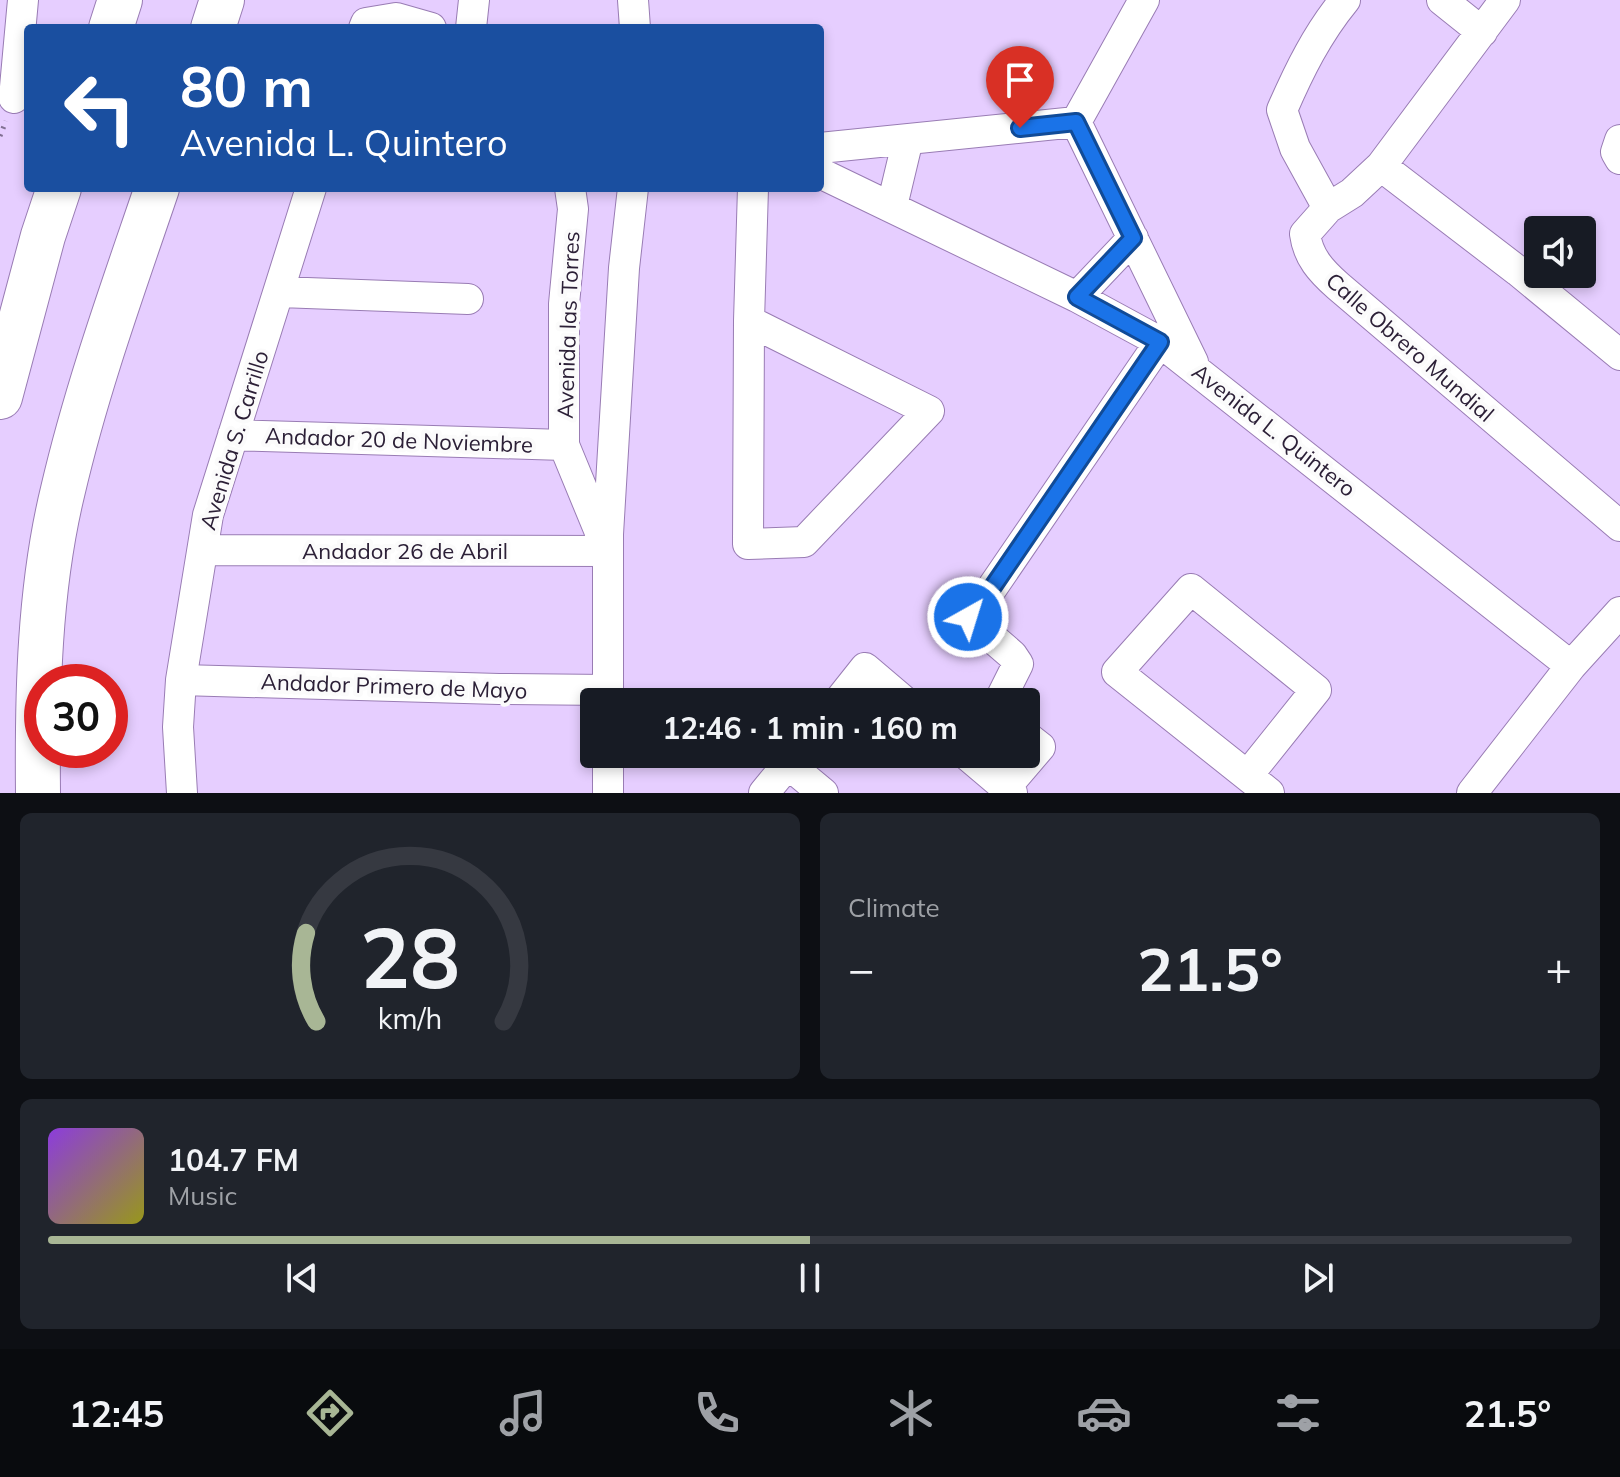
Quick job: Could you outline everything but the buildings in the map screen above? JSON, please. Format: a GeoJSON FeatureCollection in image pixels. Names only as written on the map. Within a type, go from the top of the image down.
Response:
{"type":"FeatureCollection","features":[{"type":"Feature","properties":{"kind":"highway"},"geometry":{"type":"LineString","coordinates":[[112,24],[120,0]]}},
{"type":"Feature","properties":{"kind":"highway"},"geometry":{"type":"LineString","coordinates":[[214,24],[222,0]]}},
{"type":"Feature","properties":{"kind":"highway"},"geometry":{"type":"LineString","coordinates":[[0,397],[58,192]]}},
{"type":"Feature","properties":{"kind":"highway"},"geometry":{"type":"LineString","coordinates":[[38,793],[45,596],[62,493],[90,386],[156,192]]}},
{"type":"Feature","properties":{"kind":"street"},"geometry":{"type":"LineString","coordinates":[[14,98],[23,0]]}},
{"type":"Feature","properties":{"kind":"street"},"geometry":{"type":"LineString","coordinates":[[471,24],[474,0]]}},
{"type":"Feature","properties":{"kind":"street"},"geometry":{"type":"LineString","coordinates":[[633,0],[635,24]]}},
{"type":"Feature","properties":{"kind":"street"},"geometry":{"type":"LineString","coordinates":[[1076,122],[1144,0]]}},
{"type":"Feature","properties":{"kind":"street"},"geometry":{"type":"LineString","coordinates":[[1328,208],[1295,148],[1282,110],[1308,54],[1345,0]]}},
{"type":"Feature","properties":{"kind":"street"},"geometry":{"type":"LineString","coordinates":[[1442,0],[1482,32]]}},
{"type":"Feature","properties":{"kind":"street","name":"Calle Obrero Mundial"},"geometry":{"type":"LineString","coordinates":[[1505,0],[1381,166],[1352,193],[1328,208],[1305,234],[1307,247],[1320,269],[1338,286],[1620,526]]}},
{"type":"Feature","properties":{"kind":"street"},"geometry":{"type":"LineString","coordinates":[[373,24],[396,18],[417,24]]}},
{"type":"Feature","properties":{"kind":"street"},"geometry":{"type":"LineString","coordinates":[[824,148],[1076,122]]}},
{"type":"Feature","properties":{"kind":"street"},"geometry":{"type":"LineString","coordinates":[[1076,122],[1196,368]]}},
{"type":"Feature","properties":{"kind":"street"},"geometry":{"type":"LineString","coordinates":[[892,206],[908,139]]}},
{"type":"Feature","properties":{"kind":"street"},"geometry":{"type":"LineString","coordinates":[[1620,140],[1616,152],[1620,159]]}},
{"type":"Feature","properties":{"kind":"street"},"geometry":{"type":"LineString","coordinates":[[1381,166],[1518,271],[1620,355]]}},
{"type":"Feature","properties":{"kind":"street","name":"Avenida L. Quintero"},"geometry":{"type":"LineString","coordinates":[[824,175],[1077,297],[1160,342],[1571,666]]}},
{"type":"Feature","properties":{"kind":"street","name":"Avenida S. Carrillo"},"geometry":{"type":"LineString","coordinates":[[182,793],[178,727],[181,680],[208,515],[310,192]]}},
{"type":"Feature","properties":{"kind":"street"},"geometry":{"type":"LineString","coordinates":[[749,321],[929,411],[804,542],[748,544],[749,321],[753,192]]}},
{"type":"Feature","properties":{"kind":"street","name":"Avenida las Torres"},"geometry":{"type":"LineString","coordinates":[[572,199],[564,304],[564,445],[608,551]]}},
{"type":"Feature","properties":{"kind":"street","name":"Avenida las Torres"},"geometry":{"type":"LineString","coordinates":[[608,688],[608,551],[624,268],[632,202]]}},
{"type":"Feature","properties":{"kind":"street"},"geometry":{"type":"LineString","coordinates":[[1077,297],[1133,238]]}},
{"type":"Feature","properties":{"kind":"street"},"geometry":{"type":"LineString","coordinates":[[280,292],[468,299]]}},
{"type":"Feature","properties":{"kind":"street"},"geometry":{"type":"LineString","coordinates":[[1006,688],[1018,664],[1012,655],[968,617],[981,604],[1160,342]]}},
{"type":"Feature","properties":{"kind":"street","name":"Andador 20 de Noviembre"},"geometry":{"type":"LineString","coordinates":[[233,435],[564,445]]}},
{"type":"Feature","properties":{"kind":"street","name":"Andador 26 de Abril"},"geometry":{"type":"LineString","coordinates":[[203,550],[608,551]]}},
{"type":"Feature","properties":{"kind":"street"},"geometry":{"type":"LineString","coordinates":[[1191,589],[1316,690],[1259,784],[1117,672],[1191,589]]}},
{"type":"Feature","properties":{"kind":"street"},"geometry":{"type":"LineString","coordinates":[[1472,793],[1571,666],[1620,612]]}},
{"type":"Feature","properties":{"kind":"street"},"geometry":{"type":"LineString","coordinates":[[849,688],[865,668],[889,688]]}},
{"type":"Feature","properties":{"kind":"street","name":"Andador Primero de Mayo"},"geometry":{"type":"LineString","coordinates":[[181,680],[580,694]]}},
{"type":"Feature","properties":{"kind":"street"},"geometry":{"type":"LineString","coordinates":[[608,768],[608,793]]}},
{"type":"Feature","properties":{"kind":"street"},"geometry":{"type":"LineString","coordinates":[[764,793],[785,768]]}},
{"type":"Feature","properties":{"kind":"street"},"geometry":{"type":"LineString","coordinates":[[800,768],[823,793]]}},
{"type":"Feature","properties":{"kind":"street"},"geometry":{"type":"LineString","coordinates":[[983,768],[1009,790],[1025,768]]}},
{"type":"Feature","properties":{"kind":"route"},"geometry":{"type":"LineString","coordinates":[[968,617],[981,604],[1160,342],[1077,297],[1133,238],[1076,122],[1020,128]]}}]}
